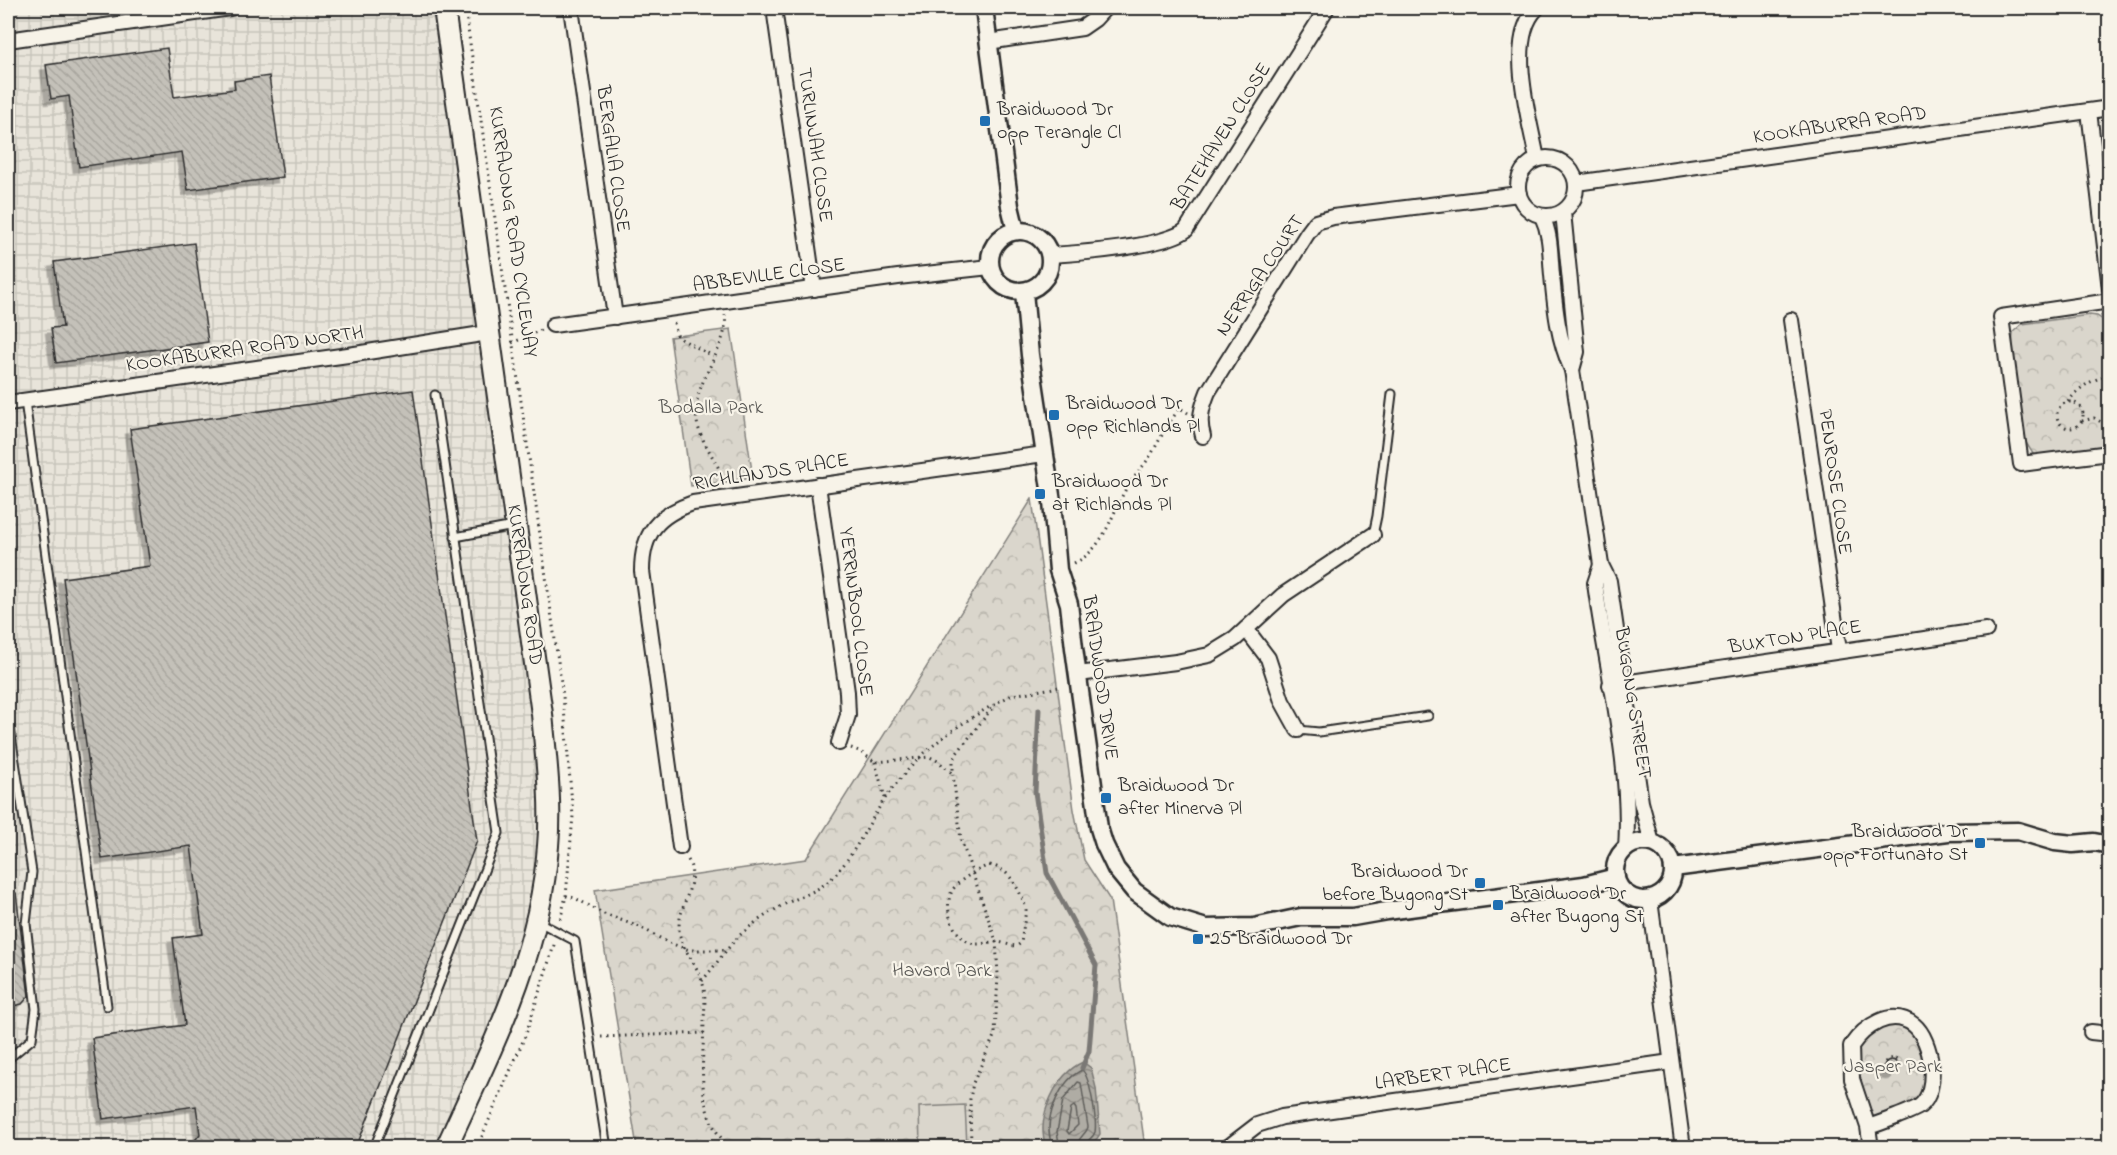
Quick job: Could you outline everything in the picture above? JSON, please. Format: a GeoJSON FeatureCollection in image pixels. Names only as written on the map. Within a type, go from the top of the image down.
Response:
{"type":"FeatureCollection","features":[{"type":"Feature","properties":{"kind":"main road","name":"KURRAJONG ROAD"},"geometry":{"type":"LineString","coordinates":[[444,8],[542,714],[549,808],[549,846],[537,921],[518,985],[446,1148]]}},
{"type":"Feature","properties":{"kind":"street"},"geometry":{"type":"LineString","coordinates":[[8,40],[230,8]]}},
{"type":"Feature","properties":{"kind":"street","name":"BERGALIA CLOSE"},"geometry":{"type":"LineString","coordinates":[[571,8],[615,317]]}},
{"type":"Feature","properties":{"kind":"street","name":"TURLINJAH CLOSE"},"geometry":{"type":"LineString","coordinates":[[774,8],[814,289]]}},
{"type":"Feature","properties":{"kind":"street"},"geometry":{"type":"LineString","coordinates":[[984,8],[1016,231]]}},
{"type":"Feature","properties":{"kind":"street"},"geometry":{"type":"LineString","coordinates":[[988,42],[1082,28],[1105,8]]}},
{"type":"Feature","properties":{"kind":"street","name":"BATEHAVEN CLOSE"},"geometry":{"type":"LineString","coordinates":[[1050,255],[1157,242],[1175,237],[1186,230],[1327,8]]}},
{"type":"Feature","properties":{"kind":"street"},"geometry":{"type":"LineString","coordinates":[[1537,8],[1529,18],[1523,34],[1520,58],[1530,129],[1537,159]]}},
{"type":"Feature","properties":{"kind":"street","name":"KOOKABURRA ROAD"},"geometry":{"type":"LineString","coordinates":[[1576,183],[2109,108]]}},
{"type":"Feature","properties":{"kind":"street"},"geometry":{"type":"LineString","coordinates":[[2089,111],[2109,289]]}},
{"type":"Feature","properties":{"kind":"street"},"geometry":{"type":"LineString","coordinates":[[1537,159],[1558,160],[1567,165],[1576,183],[1576,194],[1571,204],[1563,212],[1553,216],[1542,216],[1531,212],[1523,204],[1519,194],[1518,183],[1522,173],[1537,159]]}},
{"type":"Feature","properties":{"kind":"street","name":"NERRIGA COURT"},"geometry":{"type":"LineString","coordinates":[[1203,436],[1200,420],[1203,404],[1209,392],[1316,222],[1333,217],[1519,194]]}},
{"type":"Feature","properties":{"kind":"street","name":"BUGONG STREET"},"geometry":{"type":"LineString","coordinates":[[1563,212],[1577,352],[1572,370]]}},
{"type":"Feature","properties":{"kind":"street","name":"BUGONG STREET"},"geometry":{"type":"LineString","coordinates":[[1542,216],[1550,239],[1558,324],[1563,352],[1572,370],[1601,565],[1609,581],[1641,802],[1652,843]]}},
{"type":"Feature","properties":{"kind":"street"},"geometry":{"type":"LineString","coordinates":[[1016,231],[1034,234],[1041,239],[1050,255],[1051,265],[1042,283],[1024,292],[1006,289],[993,276],[990,267],[990,257],[999,239],[1016,231]]}},
{"type":"Feature","properties":{"kind":"street","name":"ABBEVILLE CLOSE"},"geometry":{"type":"LineString","coordinates":[[553,326],[990,267]]}},
{"type":"Feature","properties":{"kind":"street","name":"BRAIDWOOD DRIVE"},"geometry":{"type":"LineString","coordinates":[[1024,292],[1058,570],[1069,604],[1098,817],[1104,844],[1116,869],[1134,891],[1156,909],[1179,921],[1218,929],[1254,927],[1301,917],[1342,919],[1398,909],[1584,885],[1616,878]]}},
{"type":"Feature","properties":{"kind":"street"},"geometry":{"type":"LineString","coordinates":[[2109,301],[2001,317],[2020,464],[2109,453]]}},
{"type":"Feature","properties":{"kind":"street","name":"PENROSE CLOSE"},"geometry":{"type":"LineString","coordinates":[[1791,320],[1839,650]]}},
{"type":"Feature","properties":{"kind":"street","name":"KOOKABURRA ROAD NORTH"},"geometry":{"type":"LineString","coordinates":[[8,403],[488,333]]}},
{"type":"Feature","properties":{"kind":"street","name":"RICHLANDS PLACE"},"geometry":{"type":"LineString","coordinates":[[680,847],[642,571],[642,559],[650,535],[664,517],[693,503],[1044,454]]}},
{"type":"Feature","properties":{"kind":"street","name":"YERRINBOOL CLOSE"},"geometry":{"type":"LineString","coordinates":[[818,485],[847,692],[848,715],[839,743]]}},
{"type":"Feature","properties":{"kind":"street"},"geometry":{"type":"LineString","coordinates":[[1078,674],[1176,662],[1218,651],[1297,585],[1373,535]]}},
{"type":"Feature","properties":{"kind":"street","name":"BUGONG STREET"},"geometry":{"type":"LineString","coordinates":[[1601,565],[1595,583],[1624,780],[1626,849]]}},
{"type":"Feature","properties":{"kind":"street"},"geometry":{"type":"LineString","coordinates":[[1246,629],[1268,658],[1282,701],[1298,730]]}},
{"type":"Feature","properties":{"kind":"street","name":"BUXTON PLACE"},"geometry":{"type":"LineString","coordinates":[[1610,685],[1986,630]]}},
{"type":"Feature","properties":{"kind":"street"},"geometry":{"type":"LineString","coordinates":[[1673,868],[1948,832],[2018,831],[2055,842],[2109,844]]}},
{"type":"Feature","properties":{"kind":"street"},"geometry":{"type":"LineString","coordinates":[[1652,843],[1660,846],[1666,852],[1673,868],[1670,885],[1658,897],[1650,900],[1632,898],[1624,893],[1616,878],[1617,862],[1626,849],[1634,844],[1652,843]]}},
{"type":"Feature","properties":{"kind":"street"},"geometry":{"type":"LineString","coordinates":[[1650,900],[1683,1148]]}},
{"type":"Feature","properties":{"kind":"street"},"geometry":{"type":"LineString","coordinates":[[1868,1127],[1921,1106],[1932,1087],[1930,1061],[1924,1038],[1914,1025],[1903,1020],[1877,1022],[1866,1027],[1851,1046],[1852,1079],[1868,1127],[1871,1148]]}},
{"type":"Feature","properties":{"kind":"street"},"geometry":{"type":"LineString","coordinates":[[2091,1032],[2109,1034]]}},
{"type":"Feature","properties":{"kind":"street","name":"LARBERT PLACE"},"geometry":{"type":"LineString","coordinates":[[1227,1148],[1257,1125],[1282,1117],[1671,1062]]}},
{"type":"Feature","properties":{"kind":"lane"},"geometry":{"type":"LineString","coordinates":[[1373,535],[1392,394]]}},
{"type":"Feature","properties":{"kind":"lane"},"geometry":{"type":"LineString","coordinates":[[374,1148],[499,832],[435,395]]}},
{"type":"Feature","properties":{"kind":"lane"},"geometry":{"type":"LineString","coordinates":[[25,400],[107,1006]]}},
{"type":"Feature","properties":{"kind":"lane"},"geometry":{"type":"LineString","coordinates":[[455,537],[516,525]]}},
{"type":"Feature","properties":{"kind":"lane"},"geometry":{"type":"LineString","coordinates":[[8,716],[32,873],[26,924],[36,1009],[32,1039],[8,1059]]}},
{"type":"Feature","properties":{"kind":"lane"},"geometry":{"type":"LineString","coordinates":[[1298,730],[1319,732],[1428,716]]}},
{"type":"Feature","properties":{"kind":"lane"},"geometry":{"type":"LineString","coordinates":[[537,921],[574,941],[607,1148]]}},
{"type":"Feature","properties":{"kind":"path","name":"KURRAJONG ROAD CYCLEWAY"},"geometry":{"type":"LineString","coordinates":[[465,8],[530,460]]}},
{"type":"Feature","properties":{"kind":"path"},"geometry":{"type":"LineString","coordinates":[[723,302],[726,327],[698,392],[696,412],[699,430],[721,470],[728,498]]}},
{"type":"Feature","properties":{"kind":"path"},"geometry":{"type":"LineString","coordinates":[[671,309],[677,335],[713,356]]}},
{"type":"Feature","properties":{"kind":"path"},"geometry":{"type":"LineString","coordinates":[[512,343],[553,326]]}},
{"type":"Feature","properties":{"kind":"path"},"geometry":{"type":"LineString","coordinates":[[2068,402],[2086,383],[2109,375]]}},
{"type":"Feature","properties":{"kind":"path"},"geometry":{"type":"LineString","coordinates":[[2081,421],[2082,408],[2075,402],[2062,404],[2057,411],[2057,420],[2071,428],[2081,421],[2094,418],[2109,427]]}},
{"type":"Feature","properties":{"kind":"path"},"geometry":{"type":"LineString","coordinates":[[1058,570],[1081,560],[1095,547],[1126,490],[1180,408],[1200,420]]}},
{"type":"Feature","properties":{"kind":"path"},"geometry":{"type":"LineString","coordinates":[[702,981],[736,939],[750,927],[782,906],[812,893],[829,880],[846,861],[885,799],[916,759],[955,727],[996,703],[1012,695],[1059,687]]}},
{"type":"Feature","properties":{"kind":"path"},"geometry":{"type":"LineString","coordinates":[[971,1148],[970,1099],[973,1083],[995,1034],[998,975],[996,941],[961,840],[953,761],[996,703]]}},
{"type":"Feature","properties":{"kind":"path"},"geometry":{"type":"LineString","coordinates":[[839,743],[859,751],[875,762],[930,758],[938,761],[953,774]]}},
{"type":"Feature","properties":{"kind":"path"},"geometry":{"type":"LineString","coordinates":[[875,762],[885,799]]}},
{"type":"Feature","properties":{"kind":"path"},"geometry":{"type":"LineString","coordinates":[[680,847],[691,865],[688,893],[679,927],[686,949],[702,981],[703,1088],[707,1112],[712,1126],[731,1148]]}},
{"type":"Feature","properties":{"kind":"path"},"geometry":{"type":"LineString","coordinates":[[990,865],[997,866],[1010,875],[1025,905],[1021,944],[1011,946],[996,941],[981,945],[969,942],[957,932],[950,920],[948,904],[956,885],[990,865]]}},
{"type":"Feature","properties":{"kind":"path"},"geometry":{"type":"LineString","coordinates":[[566,896],[575,898],[604,914],[640,927],[667,942],[686,949],[729,950]]}},
{"type":"Feature","properties":{"kind":"path"},"geometry":{"type":"LineString","coordinates":[[590,1037],[704,1033]]}},
{"type":"Feature","properties":{"kind":"path"},"geometry":{"type":"LineString","coordinates":[[1893,1058],[1899,1061],[1900,1065],[1896,1073],[1890,1075],[1884,1071],[1883,1065],[1886,1060],[1893,1058]]}},
{"type":"Feature","properties":{"kind":"shaded area"},"geometry":{"type":"Polygon","coordinates":[[[8,8],[444,8],[488,333],[549,846],[507,1012],[447,1147],[8,1147],[8,8]]]}},
{"type":"Feature","properties":{"kind":"green space"},"geometry":{"type":"Polygon","coordinates":[[[2097,316],[2109,324],[2109,448],[2042,458],[2033,454],[2025,441],[2012,351],[2013,332],[2022,324],[2097,316]]]}},
{"type":"Feature","properties":{"kind":"green space","name":"Bodalla Park"},"geometry":{"type":"Polygon","coordinates":[[[731,329],[753,478],[691,486],[670,337],[731,329]]]}},
{"type":"Feature","properties":{"kind":"green space","name":"Havard Park"},"geometry":{"type":"Polygon","coordinates":[[[1032,499],[1074,810],[1084,860],[1110,900],[1145,1147],[637,1147],[595,890],[806,859],[1032,499]]]}},
{"type":"Feature","properties":{"kind":"green space","name":"Jasper Park"},"geometry":{"type":"Polygon","coordinates":[[[1896,1023],[1919,1038],[1927,1071],[1924,1094],[1875,1119],[1869,1114],[1865,1105],[1859,1080],[1860,1044],[1870,1030],[1896,1023]]]}},
{"type":"Feature","properties":{"kind":"green space"},"geometry":{"type":"Polygon","coordinates":[[[965,1105],[967,1146],[920,1147],[919,1107],[965,1105]]]}},
{"type":"Feature","properties":{"kind":"water"},"geometry":{"type":"Polygon","coordinates":[[[1083,1062],[1091,1068],[1096,1088],[1100,1134],[1091,1144],[1078,1148],[1050,1147],[1045,1144],[1043,1133],[1046,1109],[1057,1086],[1073,1068],[1083,1062]]]}},
{"type":"Feature","properties":{"kind":"building"},"geometry":{"type":"Polygon","coordinates":[[[167,48],[174,97],[235,89],[234,81],[269,76],[283,177],[188,190],[182,152],[79,167],[69,96],[51,99],[46,65],[167,48]]]}},
{"type":"Feature","properties":{"kind":"building"},"geometry":{"type":"Polygon","coordinates":[[[194,243],[208,342],[56,363],[51,328],[63,327],[54,262],[194,243]]]}},
{"type":"Feature","properties":{"kind":"building"},"geometry":{"type":"Polygon","coordinates":[[[413,390],[477,841],[356,1148],[189,1148],[200,1134],[196,1106],[103,1119],[92,1038],[185,1025],[173,938],[203,934],[191,846],[102,859],[63,578],[150,566],[130,429],[413,390]]]}},
{"type":"Feature","properties":{"kind":"building"},"geometry":{"type":"Polygon","coordinates":[[[16,893],[29,996],[22,1004],[8,1007],[8,894],[16,893]]]}},
{"type":"Feature","properties":{"kind":"building"},"geometry":{"type":"Polygon","coordinates":[[[1888,1060],[1894,1060],[1898,1067],[1894,1074],[1888,1074],[1884,1070],[1884,1064],[1888,1060]]]}},
{"type":"Feature","properties":{"kind":"waterway"},"geometry":{"type":"LineString","coordinates":[[1039,709],[1035,792],[1047,873],[1096,965],[1089,1051],[1082,1068]]}},
{"type":"Feature","properties":{"kind":"place","name":"Braidwood Dr opp Terangle Cl"},"geometry":{"type":"Point","coordinates":[985,121]}},
{"type":"Feature","properties":{"kind":"place","name":"Braidwood Dr opp Richlands Pl"},"geometry":{"type":"Point","coordinates":[1054,415]}},
{"type":"Feature","properties":{"kind":"place","name":"Braidwood Dr at Richlands Pl"},"geometry":{"type":"Point","coordinates":[1040,494]}},
{"type":"Feature","properties":{"kind":"place","name":"Braidwood Dr after Minerva Pl"},"geometry":{"type":"Point","coordinates":[1106,798]}},
{"type":"Feature","properties":{"kind":"place","name":"Braidwood Dr opp Fortunato St"},"geometry":{"type":"Point","coordinates":[1980,843]}},
{"type":"Feature","properties":{"kind":"place","name":"Braidwood Dr before Bugong St"},"geometry":{"type":"Point","coordinates":[1480,883]}},
{"type":"Feature","properties":{"kind":"place","name":"Braidwood Dr after Bugong St"},"geometry":{"type":"Point","coordinates":[1498,905]}},
{"type":"Feature","properties":{"kind":"place","name":"25 Braidwood Dr"},"geometry":{"type":"Point","coordinates":[1198,939]}}]}
